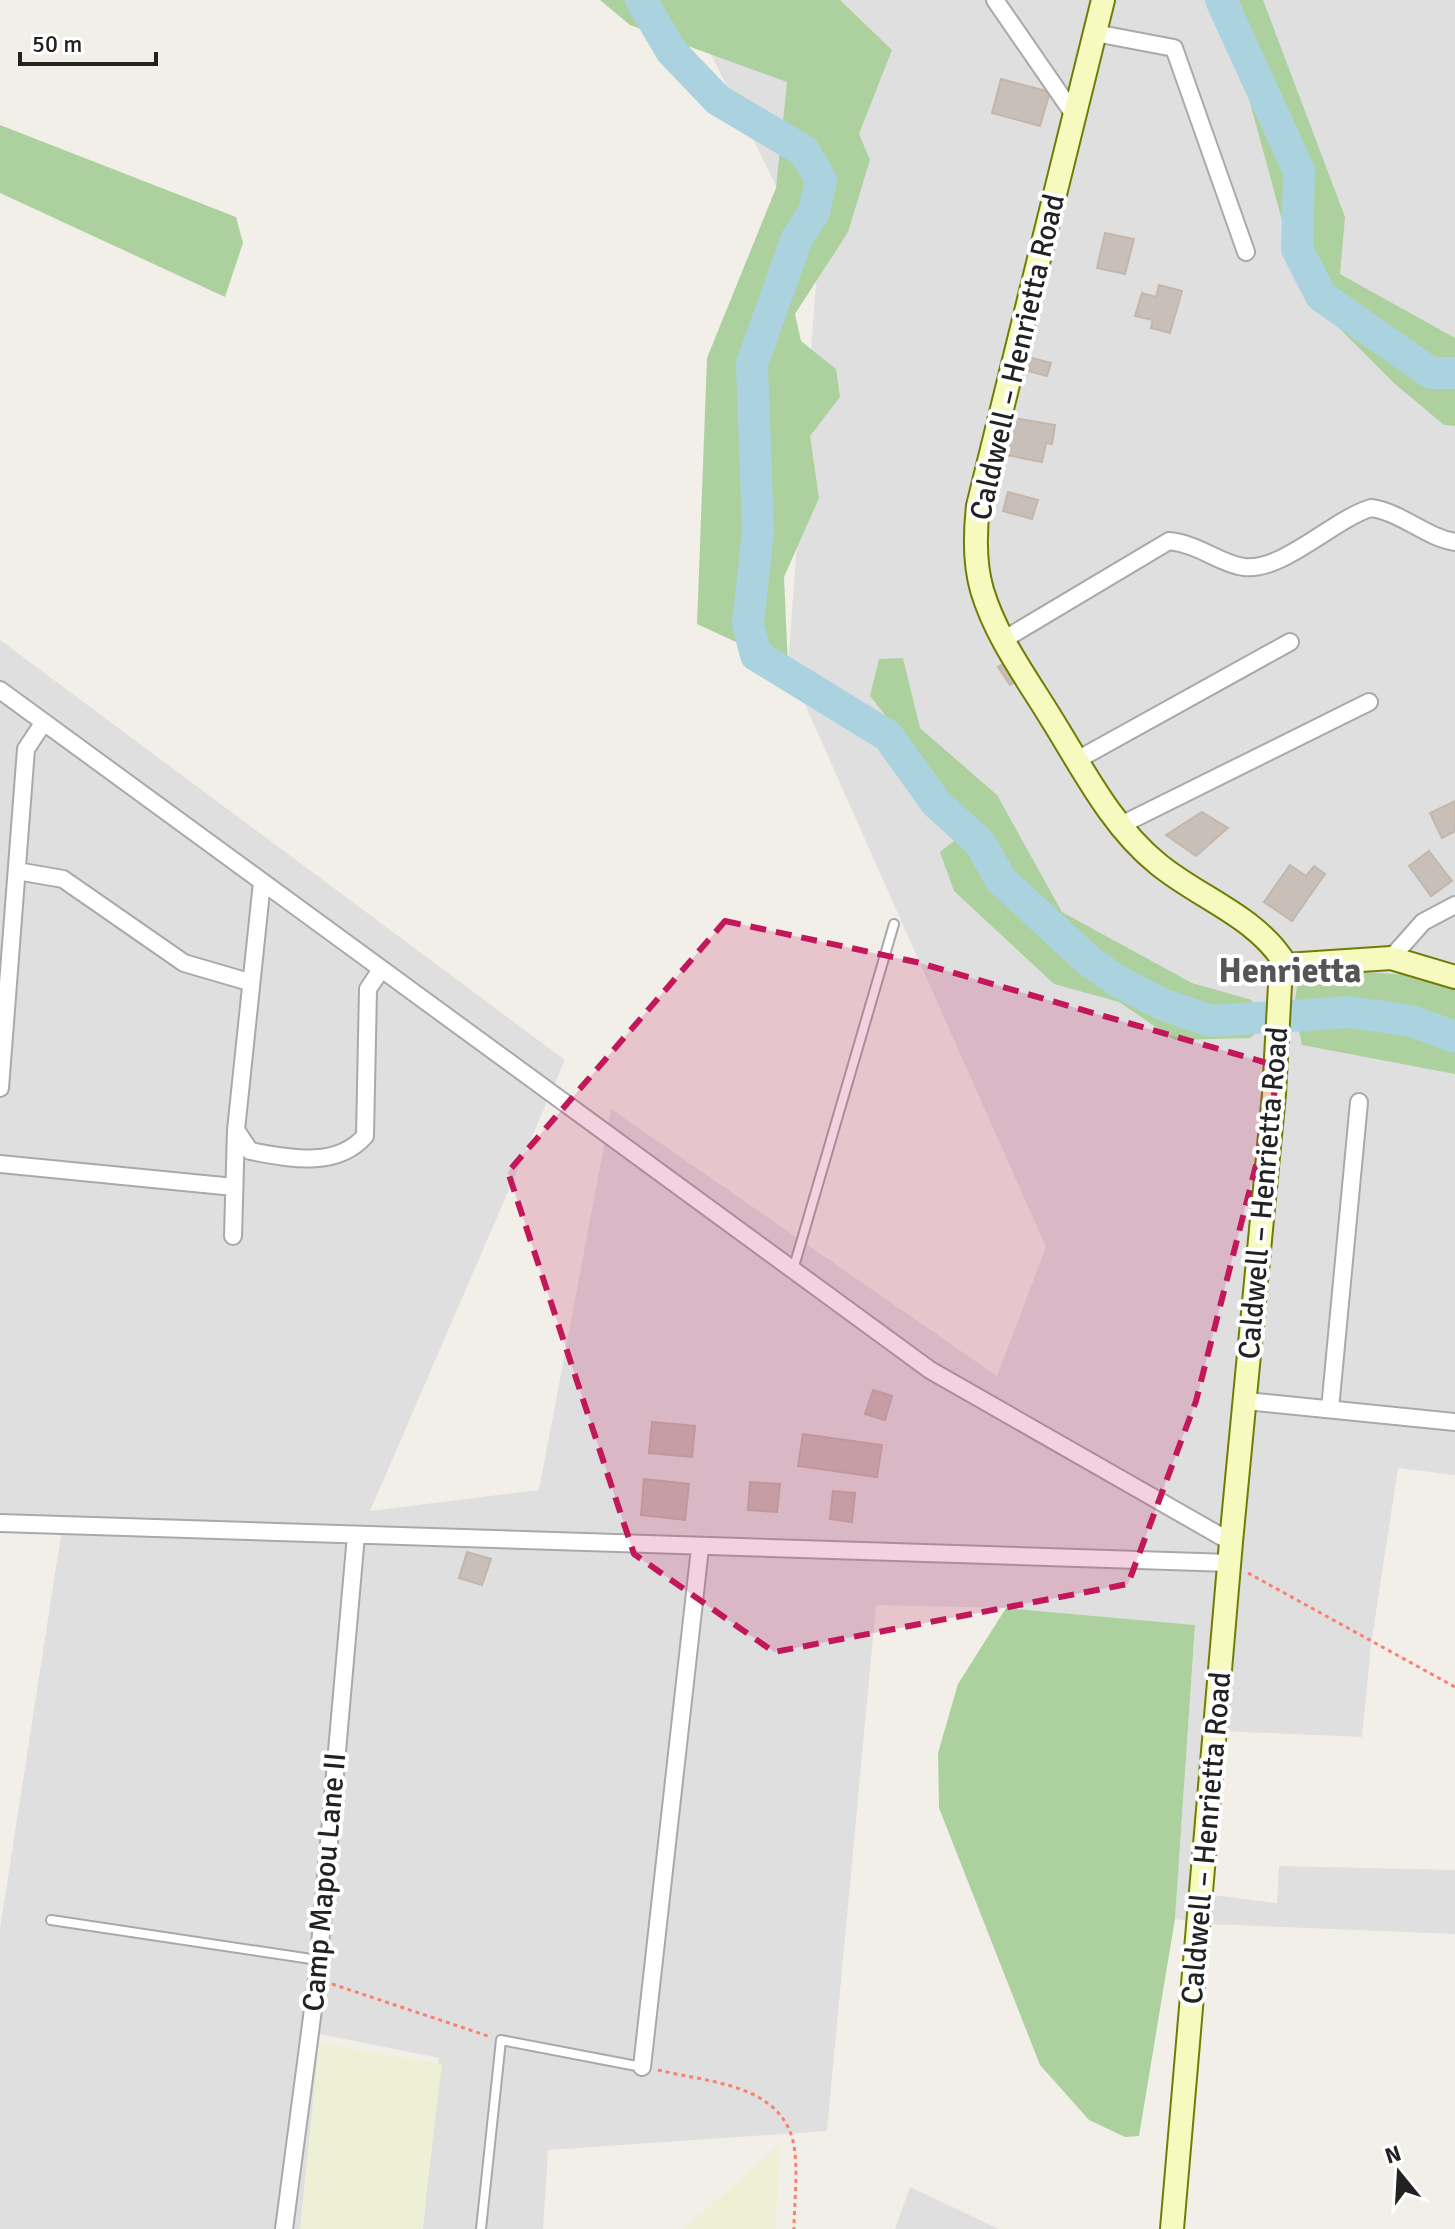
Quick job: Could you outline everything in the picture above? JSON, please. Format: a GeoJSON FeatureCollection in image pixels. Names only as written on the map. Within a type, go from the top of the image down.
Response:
{"type":"FeatureCollection","features":[{"type":"Feature","properties":{"kind":"main road","name":"Caldwell – Henrietta Road"},"geometry":{"type":"LineString","coordinates":[[1103,0],[978,506],[975,538],[981,588],[1003,640],[1121,825],[1159,865],[1252,926],[1277,950],[1283,975],[1172,2229]]}},
{"type":"Feature","properties":{"kind":"main road"},"geometry":{"type":"LineString","coordinates":[[1283,975],[1391,958],[1455,977]]}},
{"type":"Feature","properties":{"kind":"street"},"geometry":{"type":"LineString","coordinates":[[995,0],[1075,116]]}},
{"type":"Feature","properties":{"kind":"street"},"geometry":{"type":"LineString","coordinates":[[1095,33],[1174,48],[1246,252]]}},
{"type":"Feature","properties":{"kind":"street"},"geometry":{"type":"LineString","coordinates":[[1003,640],[1169,541],[1189,543],[1240,567],[1251,568],[1273,561],[1371,508],[1455,542]]}},
{"type":"Feature","properties":{"kind":"street"},"geometry":{"type":"LineString","coordinates":[[1077,760],[1290,642]]}},
{"type":"Feature","properties":{"kind":"street"},"geometry":{"type":"LineString","coordinates":[[0,690],[380,971],[930,1370],[1230,1552]]}},
{"type":"Feature","properties":{"kind":"street"},"geometry":{"type":"LineString","coordinates":[[1121,825],[1369,702]]}},
{"type":"Feature","properties":{"kind":"street"},"geometry":{"type":"LineString","coordinates":[[0,1088],[26,749],[44,722]]}},
{"type":"Feature","properties":{"kind":"street"},"geometry":{"type":"LineString","coordinates":[[17,871],[63,879],[184,963],[249,982]]}},
{"type":"Feature","properties":{"kind":"street"},"geometry":{"type":"LineString","coordinates":[[233,1236],[236,1130],[249,982],[262,882]]}},
{"type":"Feature","properties":{"kind":"street"},"geometry":{"type":"LineString","coordinates":[[1391,958],[1423,922],[1455,905]]}},
{"type":"Feature","properties":{"kind":"street"},"geometry":{"type":"LineString","coordinates":[[236,1130],[250,1151],[286,1157],[329,1158],[354,1148],[365,1136],[368,989],[380,971]]}},
{"type":"Feature","properties":{"kind":"street"},"geometry":{"type":"LineString","coordinates":[[1330,1409],[1359,1102]]}},
{"type":"Feature","properties":{"kind":"street"},"geometry":{"type":"LineString","coordinates":[[0,1164],[234,1187]]}},
{"type":"Feature","properties":{"kind":"street"},"geometry":{"type":"LineString","coordinates":[[1246,1401],[1455,1422]]}},
{"type":"Feature","properties":{"kind":"street"},"geometry":{"type":"LineString","coordinates":[[0,1523],[700,1548],[1230,1552]]}},
{"type":"Feature","properties":{"kind":"street","name":"Camp Mapou Lane II"},"geometry":{"type":"LineString","coordinates":[[284,2229],[317,1979],[356,1535]]}},
{"type":"Feature","properties":{"kind":"street"},"geometry":{"type":"LineString","coordinates":[[642,2067],[700,1548]]}},
{"type":"Feature","properties":{"kind":"lane"},"geometry":{"type":"LineString","coordinates":[[793,1271],[894,924]]}},
{"type":"Feature","properties":{"kind":"lane"},"geometry":{"type":"LineString","coordinates":[[51,1920],[318,1960]]}},
{"type":"Feature","properties":{"kind":"lane"},"geometry":{"type":"LineString","coordinates":[[481,2229],[501,2040],[642,2067]]}},
{"type":"Feature","properties":{"kind":"path"},"geometry":{"type":"LineString","coordinates":[[1230,1552],[1455,1687]]}},
{"type":"Feature","properties":{"kind":"path"},"geometry":{"type":"LineString","coordinates":[[317,1979],[501,2040]]}},
{"type":"Feature","properties":{"kind":"path"},"geometry":{"type":"LineString","coordinates":[[642,2067],[754,2092],[779,2113],[793,2141],[794,2229]]}},
{"type":"Feature","properties":{"kind":"highlighted area"},"geometry":{"type":"Polygon","coordinates":[[[725,921],[916,962],[1281,1067],[1196,1401],[1128,1584],[774,1652],[634,1554],[508,1172],[725,921]]]}},
{"type":"Feature","properties":{"kind":"shaded area"},"geometry":{"type":"Polygon","coordinates":[[[684,0],[1455,0],[1455,1475],[1398,1468],[1371,1645],[1362,1737],[1222,1731],[1213,1895],[1277,1903],[1279,1866],[1455,1870],[1455,1934],[1208,1924],[1175,1919],[1195,1625],[1006,1608],[876,1605],[827,2131],[548,2150],[543,2229],[423,2229],[439,2058],[320,2034],[301,2229],[0,2229],[0,1929],[62,1529],[0,1531],[0,640],[565,1060],[370,1511],[539,1490],[611,1109],[997,1376],[1046,1247],[788,666],[817,268],[684,0]]]}},
{"type":"Feature","properties":{"kind":"shaded area"},"geometry":{"type":"Polygon","coordinates":[[[910,2187],[999,2229],[895,2229],[910,2187]]]}},
{"type":"Feature","properties":{"kind":"green space"},"geometry":{"type":"Polygon","coordinates":[[[600,0],[840,0],[892,50],[859,134],[870,160],[848,232],[795,314],[801,341],[836,369],[840,397],[810,436],[819,498],[784,577],[788,666],[697,624],[707,358],[776,188],[787,82],[630,25],[600,0]]]}},
{"type":"Feature","properties":{"kind":"green space"},"geometry":{"type":"Polygon","coordinates":[[[1222,0],[1263,0],[1345,217],[1340,274],[1455,338],[1455,426],[1444,425],[1395,384],[1301,290],[1222,0]]]}},
{"type":"Feature","properties":{"kind":"green space"},"geometry":{"type":"Polygon","coordinates":[[[0,125],[236,217],[243,243],[225,297],[0,193],[0,125]]]}},
{"type":"Feature","properties":{"kind":"green space"},"geometry":{"type":"Polygon","coordinates":[[[903,658],[920,728],[997,795],[1062,912],[1192,983],[1252,1000],[1261,1029],[1250,1038],[1175,1040],[1119,1002],[1054,984],[954,891],[940,852],[973,826],[870,696],[879,659],[903,658]]]}},
{"type":"Feature","properties":{"kind":"green space"},"geometry":{"type":"Polygon","coordinates":[[[1332,970],[1410,975],[1455,989],[1455,1074],[1302,1045],[1294,1005],[1299,976],[1332,970]]]}},
{"type":"Feature","properties":{"kind":"green space"},"geometry":{"type":"Polygon","coordinates":[[[1006,1608],[1195,1625],[1175,1919],[1139,2136],[1125,2137],[1089,2120],[1040,2065],[939,1808],[938,1753],[958,1684],[1006,1608]]]}},
{"type":"Feature","properties":{"kind":"green space"},"geometry":{"type":"Polygon","coordinates":[[[319,2043],[442,2064],[422,2229],[300,2229],[319,2043]]]}},
{"type":"Feature","properties":{"kind":"green space"},"geometry":{"type":"Polygon","coordinates":[[[781,2143],[775,2229],[684,2229],[781,2143]]]}},
{"type":"Feature","properties":{"kind":"building"},"geometry":{"type":"Polygon","coordinates":[[[1001,79],[1050,92],[1040,126],[992,113],[1001,79]]]}},
{"type":"Feature","properties":{"kind":"building"},"geometry":{"type":"Polygon","coordinates":[[[1105,233],[1134,239],[1125,274],[1097,268],[1105,233]]]}},
{"type":"Feature","properties":{"kind":"building"},"geometry":{"type":"Polygon","coordinates":[[[1159,285],[1182,291],[1170,333],[1151,328],[1153,320],[1135,316],[1142,293],[1156,297],[1159,285]]]}},
{"type":"Feature","properties":{"kind":"building"},"geometry":{"type":"Polygon","coordinates":[[[1028,357],[1051,363],[1047,376],[1025,370],[1028,357]]]}},
{"type":"Feature","properties":{"kind":"building"},"geometry":{"type":"Polygon","coordinates":[[[1008,417],[1055,425],[1052,444],[1046,443],[1042,462],[1001,454],[1008,417]]]}},
{"type":"Feature","properties":{"kind":"building"},"geometry":{"type":"Polygon","coordinates":[[[1008,492],[1038,500],[1032,519],[1003,511],[1008,492]]]}},
{"type":"Feature","properties":{"kind":"building"},"geometry":{"type":"Polygon","coordinates":[[[1008,661],[1020,679],[1010,685],[998,667],[1008,661]]]}},
{"type":"Feature","properties":{"kind":"building"},"geometry":{"type":"Polygon","coordinates":[[[1455,801],[1455,831],[1442,838],[1430,813],[1455,801]]]}},
{"type":"Feature","properties":{"kind":"building"},"geometry":{"type":"Polygon","coordinates":[[[1202,812],[1228,828],[1196,856],[1166,835],[1202,812]]]}},
{"type":"Feature","properties":{"kind":"building"},"geometry":{"type":"Polygon","coordinates":[[[1429,851],[1452,881],[1431,896],[1409,866],[1429,851]]]}},
{"type":"Feature","properties":{"kind":"building"},"geometry":{"type":"Polygon","coordinates":[[[1290,865],[1306,876],[1314,866],[1325,874],[1292,921],[1264,902],[1290,865]]]}},
{"type":"Feature","properties":{"kind":"building"},"geometry":{"type":"Polygon","coordinates":[[[873,1390],[892,1396],[885,1420],[865,1414],[873,1390]]]}},
{"type":"Feature","properties":{"kind":"building"},"geometry":{"type":"Polygon","coordinates":[[[652,1422],[695,1426],[692,1457],[649,1453],[652,1422]]]}},
{"type":"Feature","properties":{"kind":"building"},"geometry":{"type":"Polygon","coordinates":[[[803,1434],[882,1445],[877,1477],[798,1466],[803,1434]]]}},
{"type":"Feature","properties":{"kind":"building"},"geometry":{"type":"Polygon","coordinates":[[[644,1479],[689,1484],[685,1520],[641,1515],[644,1479]]]}},
{"type":"Feature","properties":{"kind":"building"},"geometry":{"type":"Polygon","coordinates":[[[750,1482],[780,1484],[777,1512],[748,1510],[750,1482]]]}},
{"type":"Feature","properties":{"kind":"building"},"geometry":{"type":"Polygon","coordinates":[[[833,1491],[855,1493],[852,1522],[830,1519],[833,1491]]]}},
{"type":"Feature","properties":{"kind":"building"},"geometry":{"type":"Polygon","coordinates":[[[467,1552],[491,1559],[482,1585],[459,1578],[467,1552]]]}},
{"type":"Feature","properties":{"kind":"waterway"},"geometry":{"type":"LineString","coordinates":[[641,0],[672,52],[718,100],[804,151],[821,180],[814,212],[797,238],[752,364],[758,531],[748,624],[756,655],[888,736],[936,803],[980,843],[1001,880],[1089,961],[1119,982],[1164,1005],[1211,1021],[1350,1012],[1411,1021],[1455,1037]]}},
{"type":"Feature","properties":{"kind":"waterway"},"geometry":{"type":"LineString","coordinates":[[1221,0],[1299,171],[1297,249],[1321,296],[1431,373],[1455,373]]}},
{"type":"Feature","properties":{"kind":"district","name":"Henrietta"},"geometry":{"type":"Point","coordinates":[1290,970]}}]}
